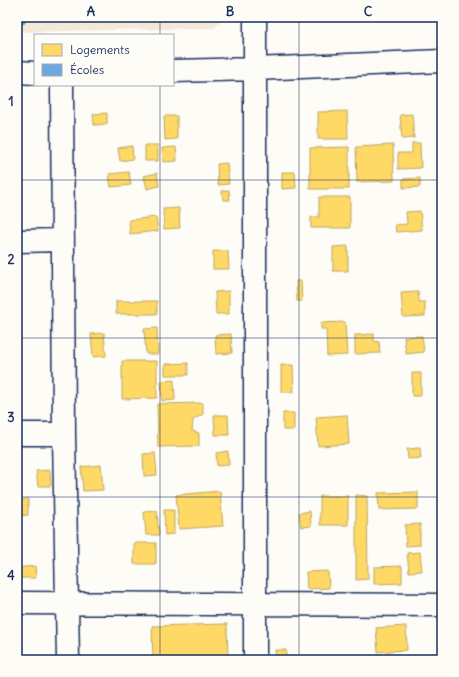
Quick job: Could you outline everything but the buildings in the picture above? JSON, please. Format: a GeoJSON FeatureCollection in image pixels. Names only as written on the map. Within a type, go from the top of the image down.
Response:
{"type":"FeatureCollection","features":[{"type":"Feature","properties":{"kind":"street"},"geometry":{"type":"LineString","coordinates":[[255,17],[255,660]]}},
{"type":"Feature","properties":{"kind":"street"},"geometry":{"type":"LineString","coordinates":[[174,71],[255,70],[442,61]]}},
{"type":"Feature","properties":{"kind":"street"},"geometry":{"type":"LineString","coordinates":[[17,72],[34,73]]}},
{"type":"Feature","properties":{"kind":"street"},"geometry":{"type":"LineString","coordinates":[[62,86],[64,434],[68,660]]}},
{"type":"Feature","properties":{"kind":"street"},"geometry":{"type":"LineString","coordinates":[[17,241],[64,240]]}},
{"type":"Feature","properties":{"kind":"street"},"geometry":{"type":"LineString","coordinates":[[17,434],[64,434]]}},
{"type":"Feature","properties":{"kind":"street"},"geometry":{"type":"LineString","coordinates":[[17,604],[442,606]]}},
{"type":"Feature","properties":{"kind":"shaded area"},"geometry":{"type":"Polygon","coordinates":[[[17,17],[227,17],[214,28],[17,32],[17,17]]]}}]}
